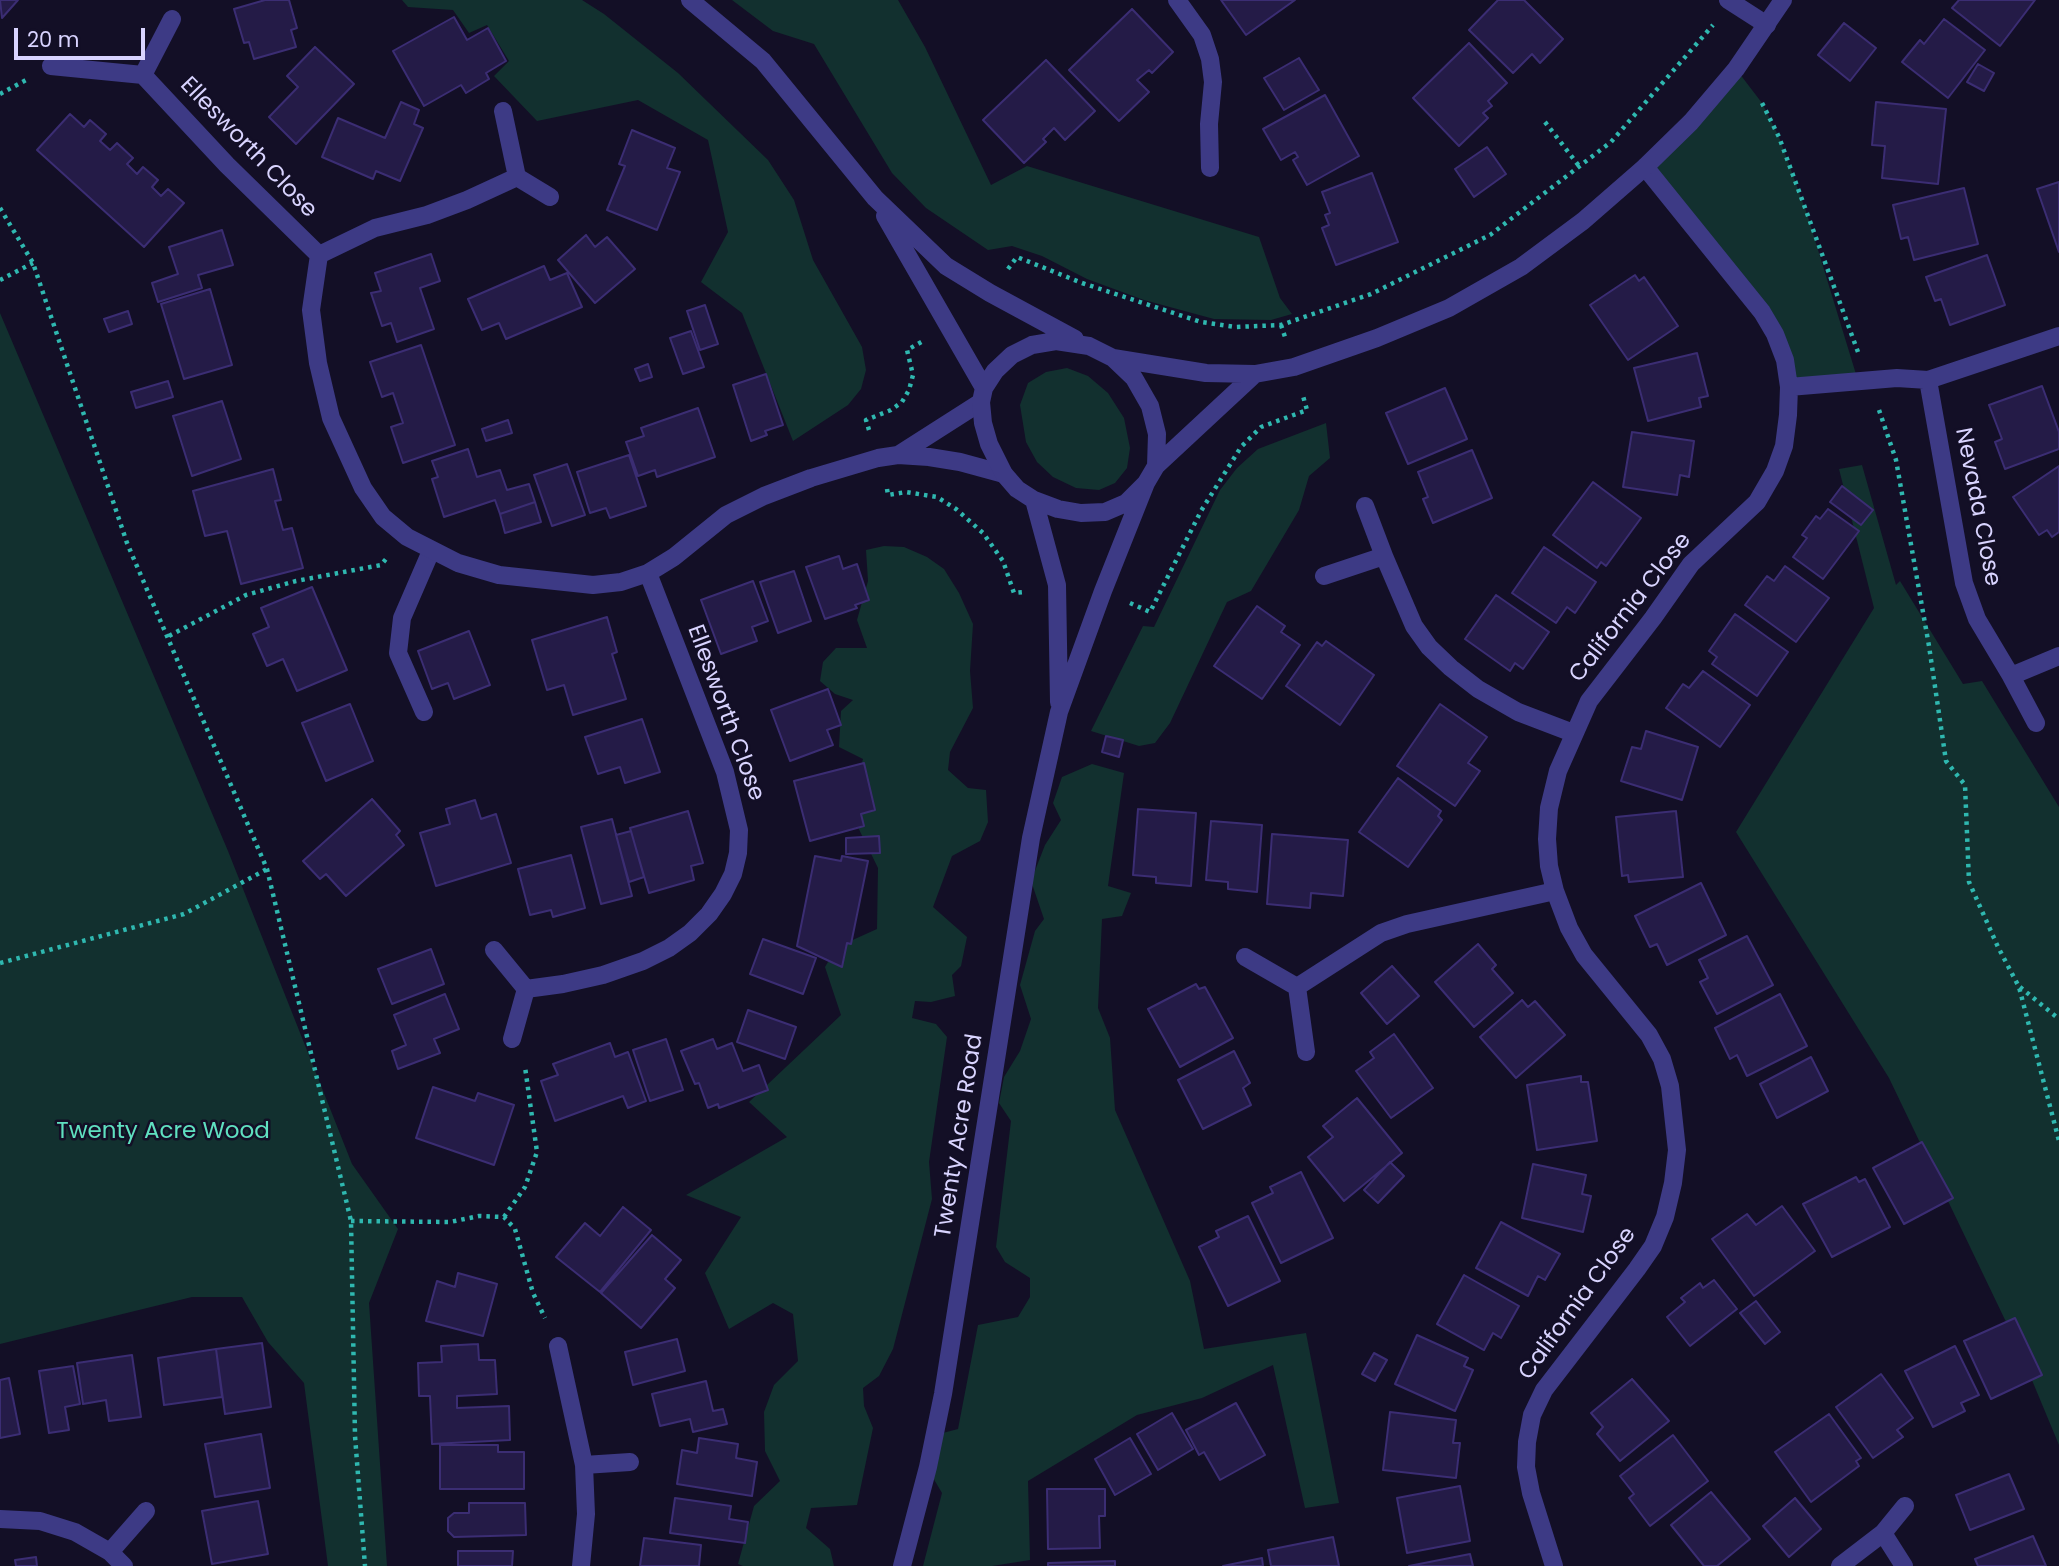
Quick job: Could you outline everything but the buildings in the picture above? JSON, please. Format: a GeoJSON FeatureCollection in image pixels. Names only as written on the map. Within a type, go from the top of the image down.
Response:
{"type":"FeatureCollection","features":[{"type":"Feature","properties":{"kind":"street"},"geometry":{"type":"LineString","coordinates":[[690,0],[763,61],[875,198],[946,266],[1022,312],[1113,358],[1134,378],[1150,406],[1157,434],[1156,466]]}},
{"type":"Feature","properties":{"kind":"street"},"geometry":{"type":"LineString","coordinates":[[1177,0],[1202,36],[1210,59],[1213,82],[1209,124],[1210,168]]}},
{"type":"Feature","properties":{"kind":"street"},"geometry":{"type":"LineString","coordinates":[[1728,0],[1767,25]]}},
{"type":"Feature","properties":{"kind":"street"},"geometry":{"type":"LineString","coordinates":[[1113,358],[1206,373],[1255,374],[1294,367],[1377,338],[1449,308],[1521,267],[1583,221],[1645,167],[1700,111],[1736,69],[1783,0]]}},
{"type":"Feature","properties":{"kind":"street"},"geometry":{"type":"LineString","coordinates":[[51,66],[143,75],[172,19]]}},
{"type":"Feature","properties":{"kind":"street","name":"Ellesworth Close"},"geometry":{"type":"LineString","coordinates":[[143,75],[227,165],[319,256]]}},
{"type":"Feature","properties":{"kind":"street"},"geometry":{"type":"LineString","coordinates":[[503,111],[517,177],[550,197]]}},
{"type":"Feature","properties":{"kind":"street","name":"California Close"},"geometry":{"type":"LineString","coordinates":[[1554,1566],[1531,1493],[1526,1467],[1532,1415],[1544,1390],[1653,1246],[1665,1217],[1677,1150],[1670,1086],[1662,1059],[1649,1035],[1584,954],[1569,928],[1555,891],[1549,866],[1547,839],[1549,808],[1558,771],[1589,701],[1654,618],[1691,564],[1757,502],[1775,471],[1784,446],[1788,415],[1789,387],[1785,360],[1776,334],[1762,312],[1645,167]]}},
{"type":"Feature","properties":{"kind":"street"},"geometry":{"type":"LineString","coordinates":[[517,177],[438,211],[375,228],[319,256],[311,310],[318,363],[331,418],[345,454],[363,488],[383,517],[407,537],[458,563],[499,575],[593,585],[621,582],[648,573],[674,557],[726,515],[764,496],[811,478],[878,458],[898,455],[929,457],[1004,474]]}},
{"type":"Feature","properties":{"kind":"street"},"geometry":{"type":"LineString","coordinates":[[875,198],[982,395],[986,434],[1004,474],[1017,489],[1034,500],[1058,509],[1081,513],[1105,512],[1126,503],[1146,483],[1156,466],[1255,374]]}},
{"type":"Feature","properties":{"kind":"street"},"geometry":{"type":"LineString","coordinates":[[1789,387],[1887,378],[1928,380],[2059,336]]}},
{"type":"Feature","properties":{"kind":"street"},"geometry":{"type":"LineString","coordinates":[[898,455],[982,395],[995,371],[1012,355],[1032,345],[1056,341],[1089,346]]}},
{"type":"Feature","properties":{"kind":"street","name":"Nevada Close"},"geometry":{"type":"LineString","coordinates":[[1928,380],[1964,583],[1977,619],[2036,723]]}},
{"type":"Feature","properties":{"kind":"street","name":"Twenty Acre Road"},"geometry":{"type":"LineString","coordinates":[[902,1566],[928,1467],[943,1394],[1031,838],[1059,712],[1146,483]]}},
{"type":"Feature","properties":{"kind":"street","name":"Twenty Acre Road"},"geometry":{"type":"LineString","coordinates":[[1034,500],[1057,586],[1059,712]]}},
{"type":"Feature","properties":{"kind":"street"},"geometry":{"type":"LineString","coordinates":[[1364,506],[1414,626],[1429,647],[1478,689],[1518,712],[1573,733]]}},
{"type":"Feature","properties":{"kind":"street"},"geometry":{"type":"LineString","coordinates":[[424,712],[398,653],[402,618],[431,551]]}},
{"type":"Feature","properties":{"kind":"street"},"geometry":{"type":"LineString","coordinates":[[1324,576],[1384,556]]}},
{"type":"Feature","properties":{"kind":"street","name":"Ellesworth Close"},"geometry":{"type":"LineString","coordinates":[[526,989],[603,975],[643,961],[669,948],[690,933],[709,914],[733,874],[738,853],[739,830],[725,772],[648,573]]}},
{"type":"Feature","properties":{"kind":"street"},"geometry":{"type":"LineString","coordinates":[[2011,676],[2059,656]]}},
{"type":"Feature","properties":{"kind":"street"},"geometry":{"type":"LineString","coordinates":[[1297,987],[1381,933],[1407,924],[1555,891]]}},
{"type":"Feature","properties":{"kind":"street"},"geometry":{"type":"LineString","coordinates":[[494,950],[526,989],[512,1039]]}},
{"type":"Feature","properties":{"kind":"street"},"geometry":{"type":"LineString","coordinates":[[1245,957],[1297,987]]}},
{"type":"Feature","properties":{"kind":"street"},"geometry":{"type":"LineString","coordinates":[[1297,987],[1306,1052]]}},
{"type":"Feature","properties":{"kind":"street"},"geometry":{"type":"LineString","coordinates":[[558,1346],[584,1465],[586,1514],[581,1566]]}},
{"type":"Feature","properties":{"kind":"street"},"geometry":{"type":"LineString","coordinates":[[584,1465],[630,1462]]}},
{"type":"Feature","properties":{"kind":"street"},"geometry":{"type":"LineString","coordinates":[[1840,1566],[1883,1534],[1905,1506]]}},
{"type":"Feature","properties":{"kind":"street"},"geometry":{"type":"LineString","coordinates":[[110,1552],[146,1511]]}},
{"type":"Feature","properties":{"kind":"street"},"geometry":{"type":"LineString","coordinates":[[0,1519],[40,1521],[75,1532],[110,1552],[124,1566]]}},
{"type":"Feature","properties":{"kind":"street"},"geometry":{"type":"LineString","coordinates":[[1883,1534],[1904,1566]]}},
{"type":"Feature","properties":{"kind":"path"},"geometry":{"type":"LineString","coordinates":[[1017,257],[1082,283],[1201,322],[1235,327],[1281,325],[1371,294],[1490,235],[1611,142],[1710,29]]}},
{"type":"Feature","properties":{"kind":"path"},"geometry":{"type":"LineString","coordinates":[[1762,103],[1779,137],[1859,356]]}},
{"type":"Feature","properties":{"kind":"path"},"geometry":{"type":"LineString","coordinates":[[1545,122],[1579,166]]}},
{"type":"Feature","properties":{"kind":"path"},"geometry":{"type":"LineString","coordinates":[[0,208],[33,263],[127,543],[267,869],[351,1221],[355,1436],[365,1566]]}},
{"type":"Feature","properties":{"kind":"path"},"geometry":{"type":"LineString","coordinates":[[0,280],[33,263]]}},
{"type":"Feature","properties":{"kind":"path"},"geometry":{"type":"LineString","coordinates":[[866,420],[891,410],[902,402],[913,375],[907,349],[920,342]]}},
{"type":"Feature","properties":{"kind":"path"},"geometry":{"type":"LineString","coordinates":[[1877,404],[1896,460],[1929,646],[1945,761],[1965,785],[1969,882],[2019,987],[2059,1142]]}},
{"type":"Feature","properties":{"kind":"path"},"geometry":{"type":"LineString","coordinates":[[1150,612],[1201,511],[1241,447],[1261,427],[1307,410]]}},
{"type":"Feature","properties":{"kind":"path"},"geometry":{"type":"LineString","coordinates":[[888,495],[921,493],[937,497],[957,509],[983,533],[1003,561],[1014,593],[1031,591]]}},
{"type":"Feature","properties":{"kind":"path"},"geometry":{"type":"LineString","coordinates":[[169,636],[246,595],[296,581],[381,565],[407,537]]}},
{"type":"Feature","properties":{"kind":"path"},"geometry":{"type":"LineString","coordinates":[[0,963],[184,914],[267,869]]}},
{"type":"Feature","properties":{"kind":"path"},"geometry":{"type":"LineString","coordinates":[[2019,987],[2059,1020]]}},
{"type":"Feature","properties":{"kind":"path"},"geometry":{"type":"LineString","coordinates":[[504,1217],[526,1187],[537,1152],[527,1070],[512,1039]]}},
{"type":"Feature","properties":{"kind":"path"},"geometry":{"type":"LineString","coordinates":[[351,1221],[450,1223],[479,1216],[504,1217],[515,1229],[533,1293],[558,1346]]}},
{"type":"Feature","properties":{"kind":"green space"},"geometry":{"type":"Polygon","coordinates":[[[402,0],[582,0],[604,14],[678,73],[768,160],[794,200],[813,260],[862,347],[866,370],[861,389],[848,405],[793,441],[742,313],[701,282],[728,232],[708,140],[638,100],[537,121],[494,76],[509,61],[487,25],[469,33],[453,10],[408,7],[402,0]]]}},
{"type":"Feature","properties":{"kind":"green space"},"geometry":{"type":"Polygon","coordinates":[[[732,0],[898,0],[925,47],[991,185],[1027,166],[1259,237],[1280,298],[1292,314],[1271,320],[1214,319],[1144,300],[1087,279],[1042,256],[1012,246],[988,250],[926,208],[892,173],[814,44],[773,31],[732,0]]]}},
{"type":"Feature","properties":{"kind":"green space"},"geometry":{"type":"Polygon","coordinates":[[[1736,69],[1762,103],[1779,137],[1807,214],[1859,384],[1789,387],[1775,334],[1645,167],[1736,69]]]}},
{"type":"Feature","properties":{"kind":"green space","name":"Twenty Acre Wood"},"geometry":{"type":"Polygon","coordinates":[[[0,313],[228,851],[352,1164],[398,1229],[369,1303],[387,1566],[328,1566],[304,1383],[268,1342],[242,1297],[192,1297],[0,1344],[0,313]]]}},
{"type":"Feature","properties":{"kind":"green space"},"geometry":{"type":"Polygon","coordinates":[[[1067,368],[1088,376],[1108,393],[1124,418],[1130,448],[1127,468],[1115,483],[1099,490],[1076,488],[1053,477],[1037,462],[1026,442],[1020,405],[1028,383],[1046,372],[1067,368]]]}},
{"type":"Feature","properties":{"kind":"green space"},"geometry":{"type":"Polygon","coordinates":[[[1326,423],[1330,458],[1309,476],[1299,510],[1251,591],[1227,602],[1170,723],[1155,743],[1139,746],[1091,731],[1143,626],[1154,627],[1220,490],[1237,468],[1258,449],[1326,423]]]}},
{"type":"Feature","properties":{"kind":"green space"},"geometry":{"type":"Polygon","coordinates":[[[1862,465],[1896,585],[1900,581],[1963,684],[1982,681],[2059,807],[2059,1445],[2019,1349],[1889,1078],[1736,832],[1874,608],[1839,469],[1862,465]]]}},
{"type":"Feature","properties":{"kind":"green space"},"geometry":{"type":"Polygon","coordinates":[[[884,546],[904,547],[927,557],[944,569],[973,624],[970,671],[973,708],[950,752],[948,770],[968,788],[986,790],[988,822],[980,841],[952,856],[933,907],[967,937],[961,966],[952,975],[955,996],[931,1002],[915,1001],[912,1018],[936,1024],[947,1037],[929,1162],[932,1199],[893,1349],[879,1376],[863,1388],[864,1406],[873,1428],[857,1505],[811,1508],[806,1528],[830,1549],[834,1566],[743,1566],[738,1564],[754,1506],[780,1481],[765,1451],[764,1412],[774,1385],[798,1361],[793,1314],[773,1303],[729,1329],[705,1273],[741,1217],[686,1195],[787,1137],[749,1102],[841,1015],[825,967],[837,947],[877,929],[878,868],[849,809],[863,759],[839,747],[841,711],[853,700],[835,694],[820,681],[823,662],[836,648],[867,648],[857,620],[868,581],[866,550],[884,546]]]}},
{"type":"Feature","properties":{"kind":"green space"},"geometry":{"type":"Polygon","coordinates":[[[1092,764],[1124,773],[1108,886],[1131,893],[1122,916],[1102,919],[1098,1008],[1110,1038],[1115,1110],[1190,1281],[1204,1349],[1306,1333],[1339,1503],[1305,1508],[1273,1365],[1202,1398],[1137,1415],[1028,1481],[1030,1560],[992,1566],[923,1566],[942,1493],[932,1476],[939,1434],[958,1429],[978,1325],[1018,1317],[1030,1297],[1030,1278],[1005,1262],[996,1247],[1011,1121],[999,1103],[1004,1077],[1020,1051],[1031,1019],[1020,985],[1035,931],[1044,919],[1031,881],[1045,845],[1061,820],[1053,803],[1062,777],[1092,764]]]}}]}
